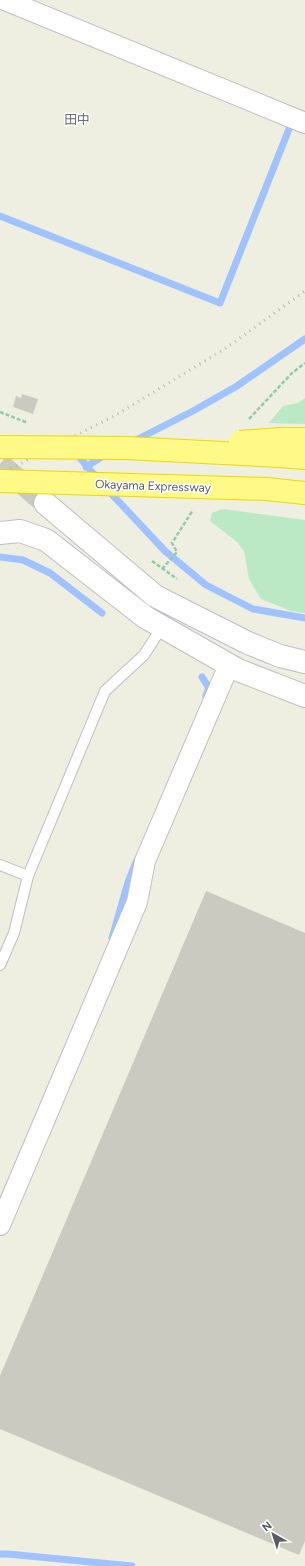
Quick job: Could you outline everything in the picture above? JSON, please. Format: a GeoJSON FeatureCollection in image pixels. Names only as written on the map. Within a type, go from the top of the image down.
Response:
{"type":"FeatureCollection","features":[{"type":"Feature","properties":{"kind":"highway"},"geometry":{"type":"LineString","coordinates":[[0,447],[280,448],[305,439]]}},
{"type":"Feature","properties":{"kind":"highway"},"geometry":{"type":"LineString","coordinates":[[280,448],[305,458]]}},
{"type":"Feature","properties":{"kind":"highway","name":"Okayama Expressway"},"geometry":{"type":"LineString","coordinates":[[0,481],[267,489],[305,493]]}},
{"type":"Feature","properties":{"kind":"street"},"geometry":{"type":"LineString","coordinates":[[5,0],[305,122]]}},
{"type":"Feature","properties":{"kind":"street"},"geometry":{"type":"LineString","coordinates":[[45,503],[155,596],[248,643],[280,656],[305,662]]}},
{"type":"Feature","properties":{"kind":"street"},"geometry":{"type":"LineString","coordinates":[[0,533],[20,532],[46,540],[145,617],[238,670],[305,696]]}},
{"type":"Feature","properties":{"kind":"street"},"geometry":{"type":"LineString","coordinates":[[0,1225],[136,902],[145,861],[229,665]]}},
{"type":"Feature","properties":{"kind":"lane"},"geometry":{"type":"LineString","coordinates":[[0,965],[14,933],[28,876],[105,691],[144,654],[162,627]]}},
{"type":"Feature","properties":{"kind":"lane"},"geometry":{"type":"LineString","coordinates":[[0,865],[28,876]]}},
{"type":"Feature","properties":{"kind":"path"},"geometry":{"type":"LineString","coordinates":[[162,569],[177,552]]}},
{"type":"Feature","properties":{"kind":"path"},"geometry":{"type":"LineString","coordinates":[[150,559],[178,580]]}},
{"type":"Feature","properties":{"kind":"green space"},"geometry":{"type":"Polygon","coordinates":[[[305,398],[305,424],[269,423],[283,406],[298,403],[305,398]]]}},
{"type":"Feature","properties":{"kind":"green space"},"geometry":{"type":"Polygon","coordinates":[[[222,509],[305,520],[305,613],[291,611],[261,599],[249,579],[244,551],[236,541],[210,521],[212,513],[222,509]]]}},
{"type":"Feature","properties":{"kind":"building"},"geometry":{"type":"Polygon","coordinates":[[[22,394],[38,399],[33,414],[13,407],[16,396],[21,398],[22,394]]]}},
{"type":"Feature","properties":{"kind":"building"},"geometry":{"type":"Polygon","coordinates":[[[206,891],[305,933],[305,1541],[299,1555],[0,1429],[0,1376],[206,891]]]}},
{"type":"Feature","properties":{"kind":"waterway"},"geometry":{"type":"LineString","coordinates":[[0,216],[220,303],[291,124],[295,126]]}},
{"type":"Feature","properties":{"kind":"waterway"},"geometry":{"type":"LineString","coordinates":[[134,441],[193,411],[237,386],[305,339]]}},
{"type":"Feature","properties":{"kind":"waterway"},"geometry":{"type":"LineString","coordinates":[[86,467],[106,454]]}},
{"type":"Feature","properties":{"kind":"waterway"},"geometry":{"type":"LineString","coordinates":[[80,458],[98,479]]}},
{"type":"Feature","properties":{"kind":"waterway"},"geometry":{"type":"LineString","coordinates":[[106,488],[165,551],[206,585],[253,609],[305,618]]}},
{"type":"Feature","properties":{"kind":"waterway"},"geometry":{"type":"LineString","coordinates":[[0,557],[23,560],[50,573],[102,613]]}},
{"type":"Feature","properties":{"kind":"waterway"},"geometry":{"type":"LineString","coordinates":[[202,677],[209,688],[206,696]]}},
{"type":"Feature","properties":{"kind":"waterway"},"geometry":{"type":"LineString","coordinates":[[112,938],[128,882],[137,860]]}},
{"type":"Feature","properties":{"kind":"waterway"},"geometry":{"type":"LineString","coordinates":[[0,1554],[132,1566]]}},
{"type":"Feature","properties":{"kind":"tunnel"},"geometry":{"type":"LineString","coordinates":[[0,464],[45,503]]}},
{"type":"Feature","properties":{"kind":"railway"},"geometry":{"type":"LineString","coordinates":[[0,474],[116,415],[226,348],[305,291]]}},
{"type":"Feature","properties":{"kind":"district","name":"田中"},"geometry":{"type":"Point","coordinates":[77,119]}}]}
